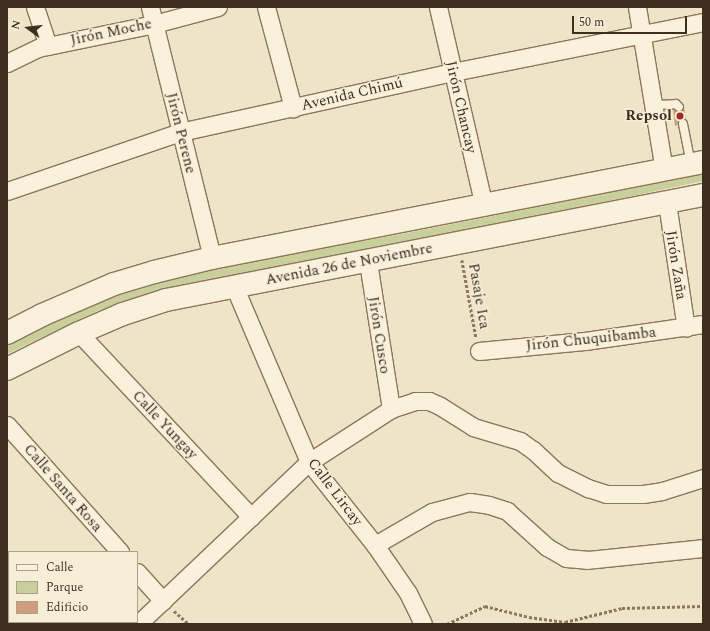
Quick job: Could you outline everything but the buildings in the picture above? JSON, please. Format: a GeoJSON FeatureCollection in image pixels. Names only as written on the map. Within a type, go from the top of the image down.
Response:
{"type":"FeatureCollection","features":[{"type":"Feature","properties":{"kind":"main road","name":"Avenida 26 de Noviembre"},"geometry":{"type":"LineString","coordinates":[[7,332],[114,284],[154,272],[212,258],[484,206],[697,163]]}},
{"type":"Feature","properties":{"kind":"main road","name":"Avenida 26 de Noviembre"},"geometry":{"type":"LineString","coordinates":[[7,368],[79,333],[123,314],[166,300],[368,262],[703,195]]}},
{"type":"Feature","properties":{"kind":"street"},"geometry":{"type":"LineString","coordinates":[[35,7],[48,46]]}},
{"type":"Feature","properties":{"kind":"street","name":"Jirón Perene"},"geometry":{"type":"LineString","coordinates":[[150,7],[212,258]]}},
{"type":"Feature","properties":{"kind":"street","name":"Jirón Moche"},"geometry":{"type":"LineString","coordinates":[[7,63],[38,48],[154,24],[218,7]]}},
{"type":"Feature","properties":{"kind":"street"},"geometry":{"type":"LineString","coordinates":[[266,7],[293,108]]}},
{"type":"Feature","properties":{"kind":"street","name":"Jirón Chancay"},"geometry":{"type":"LineString","coordinates":[[438,7],[484,206]]}},
{"type":"Feature","properties":{"kind":"street"},"geometry":{"type":"LineString","coordinates":[[637,7],[664,170]]}},
{"type":"Feature","properties":{"kind":"street","name":"Avenida Chimú"},"geometry":{"type":"LineString","coordinates":[[7,191],[180,132],[453,72],[703,22]]}},
{"type":"Feature","properties":{"kind":"street","name":"Jirón Zaña"},"geometry":{"type":"LineString","coordinates":[[667,203],[686,328]]}},
{"type":"Feature","properties":{"kind":"street","name":"Jirón Cusco"},"geometry":{"type":"LineString","coordinates":[[368,262],[391,409]]}},
{"type":"Feature","properties":{"kind":"street","name":"Calle Lircay"},"geometry":{"type":"LineString","coordinates":[[234,286],[309,462],[374,545],[408,593],[423,624]]}},
{"type":"Feature","properties":{"kind":"street","name":"Jirón Chuquibamba"},"geometry":{"type":"LineString","coordinates":[[479,351],[585,341],[686,328],[703,324]]}},
{"type":"Feature","properties":{"kind":"street","name":"Calle Yungay"},"geometry":{"type":"LineString","coordinates":[[79,333],[251,517]]}},
{"type":"Feature","properties":{"kind":"street"},"geometry":{"type":"LineString","coordinates":[[138,624],[309,462],[391,409],[415,401],[429,401],[473,426],[520,441],[533,450],[558,473],[588,488],[606,494],[643,494],[662,491],[703,478]]}},
{"type":"Feature","properties":{"kind":"street","name":"Calle Santa Rosa"},"geometry":{"type":"LineString","coordinates":[[7,425],[119,551]]}},
{"type":"Feature","properties":{"kind":"street"},"geometry":{"type":"LineString","coordinates":[[374,545],[432,512],[470,502],[507,510],[547,548],[566,558],[586,560],[703,548]]}},
{"type":"Feature","properties":{"kind":"street"},"geometry":{"type":"LineString","coordinates":[[138,573],[163,601]]}},
{"type":"Feature","properties":{"kind":"lane"},"geometry":{"type":"LineString","coordinates":[[653,105],[676,104],[679,107]]}},
{"type":"Feature","properties":{"kind":"lane"},"geometry":{"type":"LineString","coordinates":[[683,124],[697,163]]}},
{"type":"Feature","properties":{"kind":"path","name":"Pasaje Ica"},"geometry":{"type":"LineString","coordinates":[[459,244],[472,324],[479,351]]}},
{"type":"Feature","properties":{"kind":"path"},"geometry":{"type":"LineString","coordinates":[[446,624],[485,606],[530,617],[565,622],[622,608],[703,606]]}},
{"type":"Feature","properties":{"kind":"green space"},"geometry":{"type":"Polygon","coordinates":[[[703,174],[703,181],[472,230],[180,286],[97,311],[7,354],[7,344],[93,303],[177,278],[233,264],[402,234],[703,174]]]}},
{"type":"Feature","properties":{"kind":"place","name":"Repsol"},"geometry":{"type":"Point","coordinates":[680,116]}}]}
